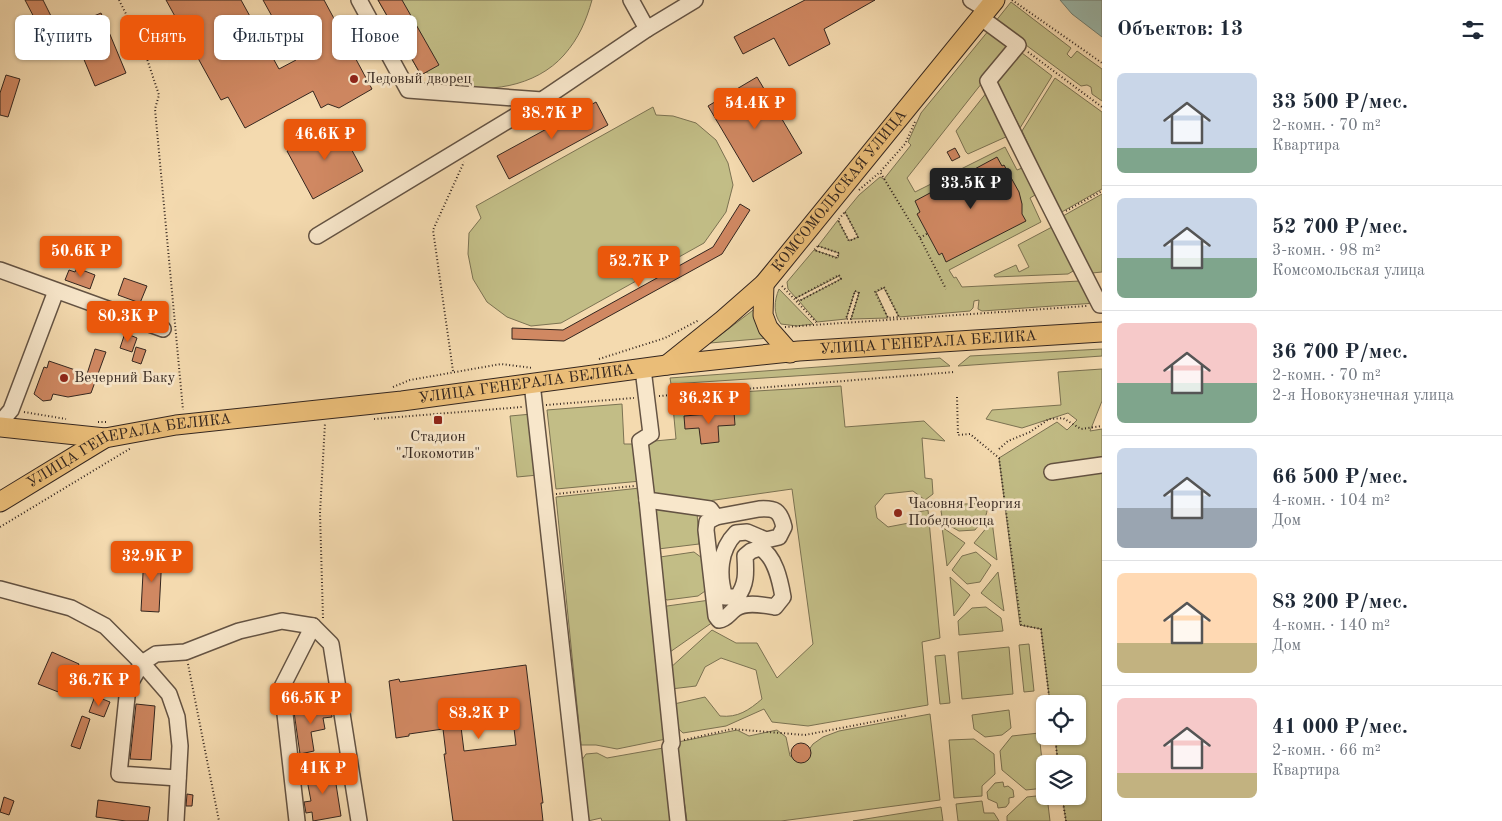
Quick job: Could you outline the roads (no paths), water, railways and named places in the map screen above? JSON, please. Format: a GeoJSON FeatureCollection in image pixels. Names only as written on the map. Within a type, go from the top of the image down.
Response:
{"type":"FeatureCollection","features":[{"type":"Feature","properties":{"kind":"main road","name":"КОМСОМОЛЬСКАЯ УЛИЦА"},"geometry":{"type":"LineString","coordinates":[[667,365],[772,284],[983,7]]}},
{"type":"Feature","properties":{"kind":"main road"},"geometry":{"type":"LineString","coordinates":[[772,284],[763,315],[768,328],[790,353]]}},
{"type":"Feature","properties":{"kind":"main road","name":"УЛИЦА ГЕНЕРАЛА БЕЛИКА"},"geometry":{"type":"LineString","coordinates":[[0,502],[104,427],[278,413],[402,400],[535,376],[643,369],[790,353],[1102,332]]}},
{"type":"Feature","properties":{"kind":"main road"},"geometry":{"type":"LineString","coordinates":[[0,425],[104,427]]}},
{"type":"Feature","properties":{"kind":"street"},"geometry":{"type":"LineString","coordinates":[[359,0],[408,90],[542,100]]}},
{"type":"Feature","properties":{"kind":"street"},"geometry":{"type":"LineString","coordinates":[[631,0],[647,29]]}},
{"type":"Feature","properties":{"kind":"street"},"geometry":{"type":"LineString","coordinates":[[317,236],[542,100],[647,29],[695,0]]}},
{"type":"Feature","properties":{"kind":"street"},"geometry":{"type":"LineString","coordinates":[[983,7],[1018,45],[988,81],[1101,305]]}},
{"type":"Feature","properties":{"kind":"street"},"geometry":{"type":"LineString","coordinates":[[0,270],[163,329]]}},
{"type":"Feature","properties":{"kind":"street"},"geometry":{"type":"LineString","coordinates":[[0,425],[11,410],[56,291]]}},
{"type":"Feature","properties":{"kind":"street"},"geometry":{"type":"LineString","coordinates":[[643,369],[651,434],[640,441],[672,743],[670,747],[678,821]]}},
{"type":"Feature","properties":{"kind":"street"},"geometry":{"type":"LineString","coordinates":[[535,376],[544,496],[581,821]]}},
{"type":"Feature","properties":{"kind":"street"},"geometry":{"type":"LineString","coordinates":[[1052,472],[1102,465]]}},
{"type":"Feature","properties":{"kind":"street"},"geometry":{"type":"LineString","coordinates":[[646,493],[710,509],[716,517]]}},
{"type":"Feature","properties":{"kind":"street"},"geometry":{"type":"LineString","coordinates":[[769,509],[776,511],[782,518],[784,527],[778,537],[766,540],[747,532],[736,532],[728,540],[723,552],[721,570],[725,597],[737,597],[742,591],[746,577],[745,556],[751,551],[760,548],[768,552],[781,585],[783,597],[775,607],[746,604],[736,608],[724,619],[719,620],[716,616],[706,530],[707,522],[716,517],[769,509]]}},
{"type":"Feature","properties":{"kind":"street"},"geometry":{"type":"LineString","coordinates":[[0,589],[71,608],[104,626],[142,663],[169,694],[177,717],[180,746],[176,821]]}},
{"type":"Feature","properties":{"kind":"street"},"geometry":{"type":"LineString","coordinates":[[178,778],[119,774],[128,687],[142,663],[156,654],[185,652],[239,631],[282,621],[313,626],[331,644],[360,821]]}},
{"type":"Feature","properties":{"kind":"street"},"geometry":{"type":"LineString","coordinates":[[297,821],[282,687],[313,626]]}},
{"type":"Feature","properties":{"kind":"place","name":"Ледовый дворец"},"geometry":{"type":"Point","coordinates":[354,79]}},
{"type":"Feature","properties":{"kind":"place","name":"Вечерний Баку"},"geometry":{"type":"Point","coordinates":[64,378]}},
{"type":"Feature","properties":{"kind":"place","name":"Стадион \"Локомотив\""},"geometry":{"type":"Point","coordinates":[438,420]}},
{"type":"Feature","properties":{"kind":"place","name":"Часовня Георгия Победоносца"},"geometry":{"type":"Point","coordinates":[898,513]}}]}
